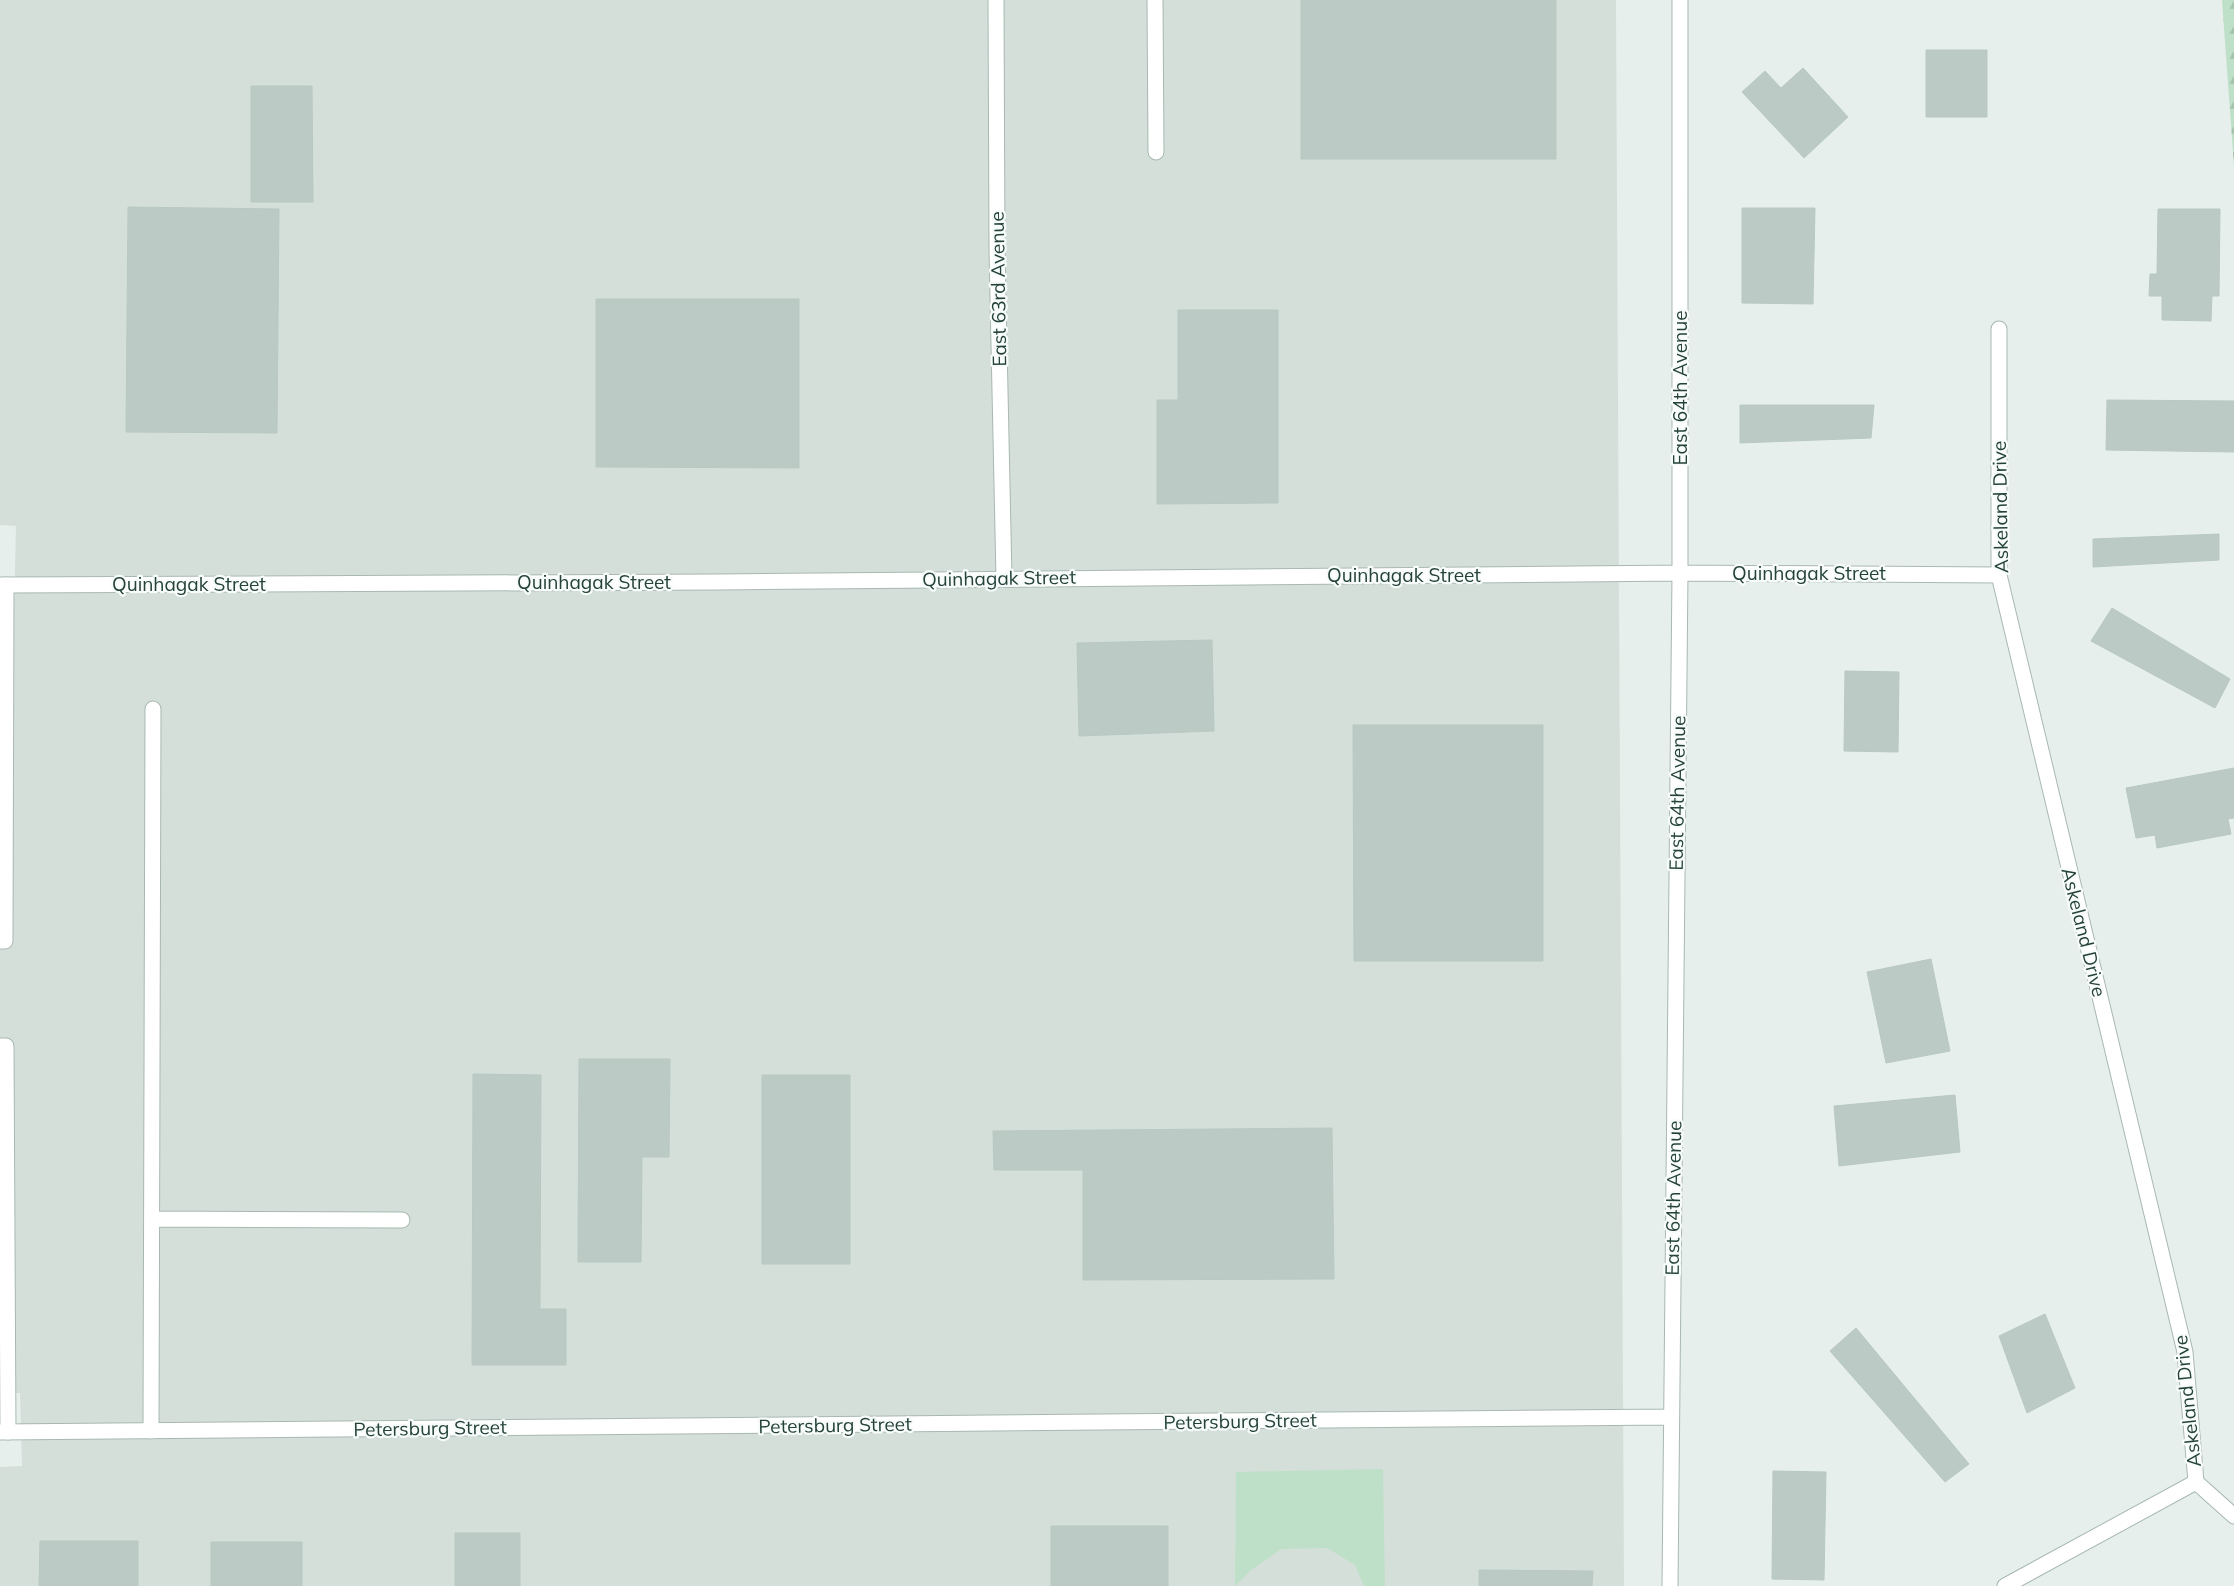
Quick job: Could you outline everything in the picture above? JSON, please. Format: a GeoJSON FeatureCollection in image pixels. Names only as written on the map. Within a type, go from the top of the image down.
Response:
{"type":"FeatureCollection","features":[{"type":"Feature","properties":{"kind":"street","name":"East 63rd Avenue"},"geometry":{"type":"LineString","coordinates":[[996,0],[997,260],[1004,578]]}},
{"type":"Feature","properties":{"kind":"street"},"geometry":{"type":"LineString","coordinates":[[1155,0],[1156,152]]}},
{"type":"Feature","properties":{"kind":"street","name":"East 64th Avenue"},"geometry":{"type":"LineString","coordinates":[[1670,1586],[1670,1417],[1680,572],[1680,0]]}},
{"type":"Feature","properties":{"kind":"street","name":"Askeland Drive"},"geometry":{"type":"LineString","coordinates":[[1999,329],[1999,575],[2185,1352],[2196,1482],[2234,1516]]}},
{"type":"Feature","properties":{"kind":"street","name":"Quinhagak Street"},"geometry":{"type":"LineString","coordinates":[[3,585],[718,582],[1680,572],[1999,575]]}},
{"type":"Feature","properties":{"kind":"street"},"geometry":{"type":"LineString","coordinates":[[0,941],[5,940],[3,585]]}},
{"type":"Feature","properties":{"kind":"street"},"geometry":{"type":"LineString","coordinates":[[151,1431],[153,709]]}},
{"type":"Feature","properties":{"kind":"street"},"geometry":{"type":"LineString","coordinates":[[0,1046],[6,1046],[4,1432]]}},
{"type":"Feature","properties":{"kind":"street"},"geometry":{"type":"LineString","coordinates":[[152,1219],[402,1220]]}},
{"type":"Feature","properties":{"kind":"street","name":"Petersburg Street"},"geometry":{"type":"LineString","coordinates":[[4,1432],[1670,1417]]}},
{"type":"Feature","properties":{"kind":"street"},"geometry":{"type":"LineString","coordinates":[[2006,1586],[2196,1482]]}},
{"type":"Feature","properties":{"kind":"shaded area"},"geometry":{"type":"Polygon","coordinates":[[[0,0],[1616,0],[1624,1586],[0,1586],[0,1467],[22,1466],[20,1393],[0,1393],[0,612],[14,612],[16,526],[0,525],[0,0]]]}},
{"type":"Feature","properties":{"kind":"green space"},"geometry":{"type":"Polygon","coordinates":[[[2222,0],[2234,0],[2234,167],[2222,0]]]}},
{"type":"Feature","properties":{"kind":"green space"},"geometry":{"type":"Polygon","coordinates":[[[1383,1469],[1385,1586],[1364,1586],[1355,1565],[1327,1548],[1281,1549],[1250,1571],[1235,1586],[1236,1472],[1383,1469]]]}},
{"type":"Feature","properties":{"kind":"building"},"geometry":{"type":"Polygon","coordinates":[[[1301,0],[1556,0],[1556,159],[1301,159],[1301,0]]]}},
{"type":"Feature","properties":{"kind":"building"},"geometry":{"type":"Polygon","coordinates":[[[1926,50],[1987,50],[1987,117],[1926,117],[1926,50]]]}},
{"type":"Feature","properties":{"kind":"building"},"geometry":{"type":"Polygon","coordinates":[[[1803,68],[1848,117],[1804,158],[1742,92],[1765,71],[1781,88],[1803,68]]]}},
{"type":"Feature","properties":{"kind":"building"},"geometry":{"type":"Polygon","coordinates":[[[251,86],[312,86],[313,202],[251,202],[251,86]]]}},
{"type":"Feature","properties":{"kind":"building"},"geometry":{"type":"Polygon","coordinates":[[[128,207],[279,209],[277,433],[126,432],[128,207]]]}},
{"type":"Feature","properties":{"kind":"building"},"geometry":{"type":"Polygon","coordinates":[[[1742,208],[1815,208],[1813,304],[1742,303],[1742,208]]]}},
{"type":"Feature","properties":{"kind":"building"},"geometry":{"type":"Polygon","coordinates":[[[2158,209],[2220,209],[2219,296],[2212,296],[2211,321],[2162,320],[2162,296],[2149,296],[2150,274],[2157,274],[2158,209]]]}},
{"type":"Feature","properties":{"kind":"building"},"geometry":{"type":"Polygon","coordinates":[[[596,299],[799,299],[799,468],[596,467],[596,299]]]}},
{"type":"Feature","properties":{"kind":"building"},"geometry":{"type":"Polygon","coordinates":[[[1178,310],[1278,310],[1278,503],[1157,504],[1157,400],[1178,400],[1178,310]]]}},
{"type":"Feature","properties":{"kind":"building"},"geometry":{"type":"Polygon","coordinates":[[[2107,400],[2234,401],[2234,452],[2106,450],[2107,400]]]}},
{"type":"Feature","properties":{"kind":"building"},"geometry":{"type":"Polygon","coordinates":[[[1740,405],[1874,405],[1871,438],[1740,443],[1740,405]]]}},
{"type":"Feature","properties":{"kind":"building"},"geometry":{"type":"Polygon","coordinates":[[[2219,534],[2219,560],[2093,567],[2093,539],[2219,534]]]}},
{"type":"Feature","properties":{"kind":"building"},"geometry":{"type":"Polygon","coordinates":[[[2112,608],[2230,679],[2215,708],[2091,641],[2112,608]]]}},
{"type":"Feature","properties":{"kind":"building"},"geometry":{"type":"Polygon","coordinates":[[[1212,640],[1214,731],[1079,736],[1077,643],[1212,640]]]}},
{"type":"Feature","properties":{"kind":"building"},"geometry":{"type":"Polygon","coordinates":[[[1845,671],[1899,672],[1898,752],[1844,751],[1845,671]]]}},
{"type":"Feature","properties":{"kind":"building"},"geometry":{"type":"Polygon","coordinates":[[[1353,725],[1543,725],[1543,961],[1354,961],[1353,725]]]}},
{"type":"Feature","properties":{"kind":"building"},"geometry":{"type":"Polygon","coordinates":[[[2234,768],[2234,818],[2228,819],[2231,834],[2157,848],[2155,835],[2136,838],[2126,788],[2234,768]]]}},
{"type":"Feature","properties":{"kind":"building"},"geometry":{"type":"Polygon","coordinates":[[[1931,959],[1950,1051],[1886,1063],[1867,972],[1931,959]]]}},
{"type":"Feature","properties":{"kind":"building"},"geometry":{"type":"Polygon","coordinates":[[[579,1059],[670,1059],[669,1157],[642,1157],[641,1262],[578,1262],[579,1059]]]}},
{"type":"Feature","properties":{"kind":"building"},"geometry":{"type":"Polygon","coordinates":[[[473,1074],[541,1075],[540,1309],[566,1309],[566,1365],[472,1365],[473,1074]]]}},
{"type":"Feature","properties":{"kind":"building"},"geometry":{"type":"Polygon","coordinates":[[[762,1075],[850,1075],[850,1264],[762,1264],[762,1075]]]}},
{"type":"Feature","properties":{"kind":"building"},"geometry":{"type":"Polygon","coordinates":[[[1955,1095],[1960,1152],[1839,1166],[1834,1106],[1955,1095]]]}},
{"type":"Feature","properties":{"kind":"building"},"geometry":{"type":"Polygon","coordinates":[[[1332,1128],[1334,1279],[1083,1280],[1083,1170],[994,1170],[993,1131],[1332,1128]]]}},
{"type":"Feature","properties":{"kind":"building"},"geometry":{"type":"Polygon","coordinates":[[[2045,1314],[2075,1388],[2027,1413],[1999,1336],[2045,1314]]]}},
{"type":"Feature","properties":{"kind":"building"},"geometry":{"type":"Polygon","coordinates":[[[1856,1328],[1969,1464],[1945,1482],[1830,1351],[1856,1328]]]}},
{"type":"Feature","properties":{"kind":"building"},"geometry":{"type":"Polygon","coordinates":[[[1773,1471],[1826,1472],[1824,1580],[1772,1579],[1773,1471]]]}},
{"type":"Feature","properties":{"kind":"building"},"geometry":{"type":"Polygon","coordinates":[[[1051,1526],[1168,1526],[1168,1586],[1051,1586],[1051,1526]]]}},
{"type":"Feature","properties":{"kind":"building"},"geometry":{"type":"Polygon","coordinates":[[[455,1533],[520,1533],[520,1586],[455,1586],[455,1533]]]}},
{"type":"Feature","properties":{"kind":"building"},"geometry":{"type":"Polygon","coordinates":[[[40,1541],[138,1541],[138,1586],[39,1586],[40,1541]]]}},
{"type":"Feature","properties":{"kind":"building"},"geometry":{"type":"Polygon","coordinates":[[[211,1542],[302,1542],[302,1586],[211,1586],[211,1542]]]}},
{"type":"Feature","properties":{"kind":"building"},"geometry":{"type":"Polygon","coordinates":[[[1479,1570],[1593,1571],[1592,1586],[1479,1586],[1479,1570]]]}}]}
